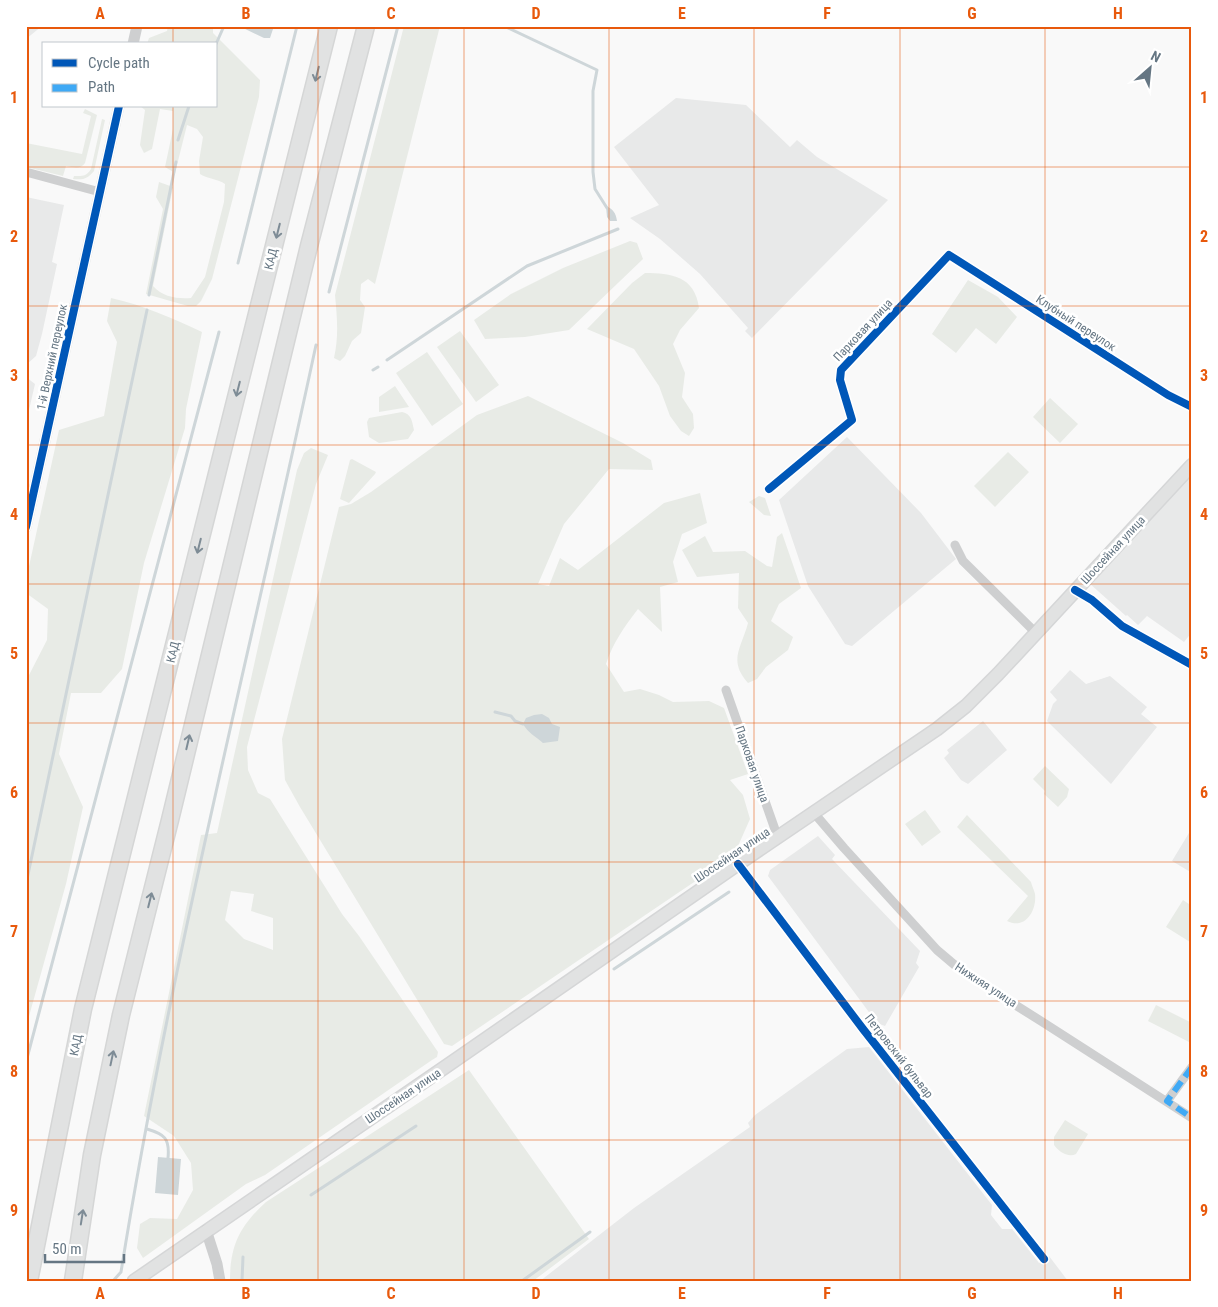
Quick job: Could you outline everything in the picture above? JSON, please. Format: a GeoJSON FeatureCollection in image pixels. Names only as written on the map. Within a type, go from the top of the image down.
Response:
{"type":"FeatureCollection","features":[{"type":"Feature","properties":{"kind":"highway","name":"КАД"},"geometry":{"type":"LineString","coordinates":[[29,1281],[84,1009],[329,26]]}},
{"type":"Feature","properties":{"kind":"highway"},"geometry":{"type":"LineString","coordinates":[[74,1273],[92,1155],[121,1015],[309,246],[366,26]]}},
{"type":"Feature","properties":{"kind":"main road","name":"Шоссейная улица"},"geometry":{"type":"LineString","coordinates":[[134,1281],[738,864],[922,740],[959,712],[998,674],[1192,464]]}},
{"type":"Feature","properties":{"kind":"street"},"geometry":{"type":"LineString","coordinates":[[133,42],[137,26]]}},
{"type":"Feature","properties":{"kind":"street","name":"1-й Верхний переулок"},"geometry":{"type":"LineString","coordinates":[[26,527],[119,108]]}},
{"type":"Feature","properties":{"kind":"street"},"geometry":{"type":"LineString","coordinates":[[26,172],[100,192]]}},
{"type":"Feature","properties":{"kind":"street","name":"Клубный переулок"},"geometry":{"type":"LineString","coordinates":[[949,255],[1168,395],[1192,407]]}},
{"type":"Feature","properties":{"kind":"street","name":"Парковая улица"},"geometry":{"type":"LineString","coordinates":[[769,489],[852,420],[840,380],[841,370],[949,255]]}},
{"type":"Feature","properties":{"kind":"street"},"geometry":{"type":"LineString","coordinates":[[955,545],[963,561],[1036,633]]}},
{"type":"Feature","properties":{"kind":"street"},"geometry":{"type":"LineString","coordinates":[[1075,590],[1092,600],[1122,626],[1192,665]]}},
{"type":"Feature","properties":{"kind":"street","name":"Парковая улица"},"geometry":{"type":"LineString","coordinates":[[726,690],[778,838]]}},
{"type":"Feature","properties":{"kind":"street","name":"Нижняя улица"},"geometry":{"type":"LineString","coordinates":[[814,813],[937,950],[962,972],[1192,1118]]}},
{"type":"Feature","properties":{"kind":"street","name":"Петровский бульвар"},"geometry":{"type":"LineString","coordinates":[[738,864],[863,1029],[1044,1259]]}},
{"type":"Feature","properties":{"kind":"street"},"geometry":{"type":"LineString","coordinates":[[1167,1101],[1192,1067]]}},
{"type":"Feature","properties":{"kind":"street"},"geometry":{"type":"LineString","coordinates":[[206,1230],[217,1264],[220,1281]]}},
{"type":"Feature","properties":{"kind":"shaded area"},"geometry":{"type":"Polygon","coordinates":[[[26,26],[42,26],[26,39],[26,26]]]}},
{"type":"Feature","properties":{"kind":"shaded area"},"geometry":{"type":"Polygon","coordinates":[[[168,26],[213,26],[213,33],[260,80],[259,97],[212,279],[201,301],[196,306],[188,306],[146,294],[163,209],[156,197],[159,182],[173,187],[153,286],[161,293],[181,298],[191,298],[205,277],[224,202],[225,184],[200,174],[199,161],[203,137],[197,129],[187,125],[175,173],[165,167],[173,129],[173,111],[160,109],[152,149],[144,153],[140,145],[145,110],[142,108],[218,108],[218,42],[148,42],[149,38],[167,31],[168,26]]]}},
{"type":"Feature","properties":{"kind":"shaded area"},"geometry":{"type":"Polygon","coordinates":[[[239,26],[274,26],[270,38],[264,38],[239,26]]]}},
{"type":"Feature","properties":{"kind":"shaded area"},"geometry":{"type":"Polygon","coordinates":[[[404,26],[440,26],[375,284],[368,279],[361,284],[360,300],[365,307],[361,333],[352,341],[345,356],[340,361],[334,358],[337,334],[335,295],[404,26]]]}},
{"type":"Feature","properties":{"kind":"shaded area"},"geometry":{"type":"Polygon","coordinates":[[[676,98],[746,105],[790,147],[797,140],[817,157],[888,200],[752,338],[745,331],[748,328],[700,274],[660,239],[630,218],[659,205],[614,147],[676,98]]]}},
{"type":"Feature","properties":{"kind":"shaded area"},"geometry":{"type":"Polygon","coordinates":[[[85,109],[97,115],[85,163],[81,167],[66,166],[63,176],[26,167],[26,143],[82,154],[91,116],[83,113],[85,109]]]}},
{"type":"Feature","properties":{"kind":"shaded area"},"geometry":{"type":"Polygon","coordinates":[[[102,119],[105,120],[94,171],[85,178],[73,179],[74,176],[86,175],[91,169],[102,119]]]}},
{"type":"Feature","properties":{"kind":"shaded area"},"geometry":{"type":"Polygon","coordinates":[[[26,197],[64,205],[52,262],[57,264],[42,334],[36,356],[26,365],[26,197]]]}},
{"type":"Feature","properties":{"kind":"shaded area"},"geometry":{"type":"Polygon","coordinates":[[[606,206],[614,212],[617,221],[610,221],[607,217],[606,206]]]}},
{"type":"Feature","properties":{"kind":"shaded area"},"geometry":{"type":"Polygon","coordinates":[[[630,241],[637,243],[643,259],[569,330],[525,337],[485,339],[474,320],[511,294],[563,268],[630,241]]]}},
{"type":"Feature","properties":{"kind":"shaded area"},"geometry":{"type":"Polygon","coordinates":[[[645,273],[664,274],[680,278],[693,289],[697,297],[699,308],[680,330],[673,344],[685,373],[682,397],[693,414],[694,428],[689,436],[681,431],[670,416],[659,386],[634,349],[587,329],[632,283],[645,273]]]}},
{"type":"Feature","properties":{"kind":"shaded area"},"geometry":{"type":"Polygon","coordinates":[[[968,280],[998,297],[1017,317],[996,344],[976,328],[956,353],[932,334],[968,280]]]}},
{"type":"Feature","properties":{"kind":"shaded area"},"geometry":{"type":"Polygon","coordinates":[[[111,298],[146,308],[202,332],[186,409],[185,428],[144,563],[122,669],[101,693],[71,693],[59,754],[83,807],[66,884],[26,1027],[26,677],[28,677],[47,640],[48,609],[26,593],[26,580],[59,430],[104,416],[117,342],[107,321],[111,298]]]}},
{"type":"Feature","properties":{"kind":"shaded area"},"geometry":{"type":"Polygon","coordinates":[[[460,331],[499,385],[476,402],[437,347],[460,331]]]}},
{"type":"Feature","properties":{"kind":"shaded area"},"geometry":{"type":"Polygon","coordinates":[[[427,352],[463,404],[432,426],[396,373],[427,352]]]}},
{"type":"Feature","properties":{"kind":"shaded area"},"geometry":{"type":"Polygon","coordinates":[[[26,377],[35,384],[26,423],[26,377]]]}},
{"type":"Feature","properties":{"kind":"shaded area"},"geometry":{"type":"Polygon","coordinates":[[[395,386],[409,407],[379,412],[379,397],[395,386]]]}},
{"type":"Feature","properties":{"kind":"shaded area"},"geometry":{"type":"Polygon","coordinates":[[[528,396],[623,443],[651,460],[653,470],[609,469],[564,524],[538,584],[549,586],[560,558],[578,570],[664,503],[700,493],[707,523],[682,534],[673,562],[678,582],[660,587],[662,632],[638,609],[619,635],[606,664],[624,692],[640,689],[673,702],[709,701],[724,708],[748,774],[730,780],[743,795],[750,819],[734,855],[452,1046],[444,1044],[285,780],[282,739],[339,507],[351,504],[371,492],[477,415],[528,396]]]}},
{"type":"Feature","properties":{"kind":"shaded area"},"geometry":{"type":"Polygon","coordinates":[[[1050,398],[1078,424],[1060,443],[1033,417],[1050,398]]]}},
{"type":"Feature","properties":{"kind":"shaded area"},"geometry":{"type":"Polygon","coordinates":[[[402,412],[410,416],[414,430],[408,439],[379,443],[369,437],[367,422],[369,418],[402,412]]]}},
{"type":"Feature","properties":{"kind":"shaded area"},"geometry":{"type":"Polygon","coordinates":[[[847,437],[921,513],[956,559],[852,646],[845,644],[808,586],[779,500],[847,437]]]}},
{"type":"Feature","properties":{"kind":"shaded area"},"geometry":{"type":"Polygon","coordinates":[[[311,448],[328,455],[316,484],[247,747],[248,770],[258,793],[270,799],[342,914],[438,1052],[437,1057],[265,1175],[246,1184],[143,1258],[137,1248],[140,1224],[150,1218],[177,1219],[193,1190],[191,1163],[174,1136],[144,1116],[201,835],[217,833],[297,470],[304,453],[311,448]],[[231,891],[225,920],[244,939],[273,950],[273,918],[251,911],[254,894],[231,891]]]}},
{"type":"Feature","properties":{"kind":"shaded area"},"geometry":{"type":"Polygon","coordinates":[[[1008,452],[1029,472],[995,507],[974,486],[1008,452]]]}},
{"type":"Feature","properties":{"kind":"shaded area"},"geometry":{"type":"Polygon","coordinates":[[[352,459],[376,472],[349,503],[340,499],[350,460],[352,459]]]}},
{"type":"Feature","properties":{"kind":"shaded area"},"geometry":{"type":"Polygon","coordinates":[[[1192,473],[1192,632],[1184,642],[1147,616],[1138,625],[1089,583],[1192,473]]]}},
{"type":"Feature","properties":{"kind":"shaded area"},"geometry":{"type":"Polygon","coordinates":[[[759,496],[765,498],[771,516],[764,515],[749,502],[759,496]]]}},
{"type":"Feature","properties":{"kind":"shaded area"},"geometry":{"type":"Polygon","coordinates":[[[782,533],[801,588],[779,604],[771,621],[793,637],[788,650],[766,667],[757,679],[748,683],[742,675],[737,661],[748,623],[738,608],[739,573],[697,577],[682,550],[705,536],[713,552],[745,551],[767,566],[772,567],[777,537],[782,533]]]}},
{"type":"Feature","properties":{"kind":"shaded area"},"geometry":{"type":"Polygon","coordinates":[[[1070,670],[1086,684],[1110,676],[1147,707],[1141,714],[1157,727],[1111,784],[1047,721],[1053,704],[1057,700],[1050,692],[1070,670]]]}},
{"type":"Feature","properties":{"kind":"shaded area"},"geometry":{"type":"Polygon","coordinates":[[[542,714],[549,718],[552,724],[560,727],[558,741],[543,743],[529,732],[523,724],[526,718],[542,714]]]}},
{"type":"Feature","properties":{"kind":"shaded area"},"geometry":{"type":"Polygon","coordinates":[[[983,721],[1007,750],[968,784],[961,780],[944,758],[949,753],[947,750],[983,721]]]}},
{"type":"Feature","properties":{"kind":"shaded area"},"geometry":{"type":"Polygon","coordinates":[[[1045,766],[1069,789],[1067,797],[1058,807],[1044,794],[1045,791],[1033,779],[1045,766]]]}},
{"type":"Feature","properties":{"kind":"shaded area"},"geometry":{"type":"Polygon","coordinates":[[[925,810],[941,832],[922,846],[905,824],[925,810]]]}},
{"type":"Feature","properties":{"kind":"shaded area"},"geometry":{"type":"Polygon","coordinates":[[[967,815],[1031,882],[1035,894],[1034,907],[1024,921],[1013,923],[1007,921],[1028,896],[957,827],[967,815]]]}},
{"type":"Feature","properties":{"kind":"shaded area"},"geometry":{"type":"Polygon","coordinates":[[[1192,828],[1192,873],[1172,861],[1192,828]]]}},
{"type":"Feature","properties":{"kind":"shaded area"},"geometry":{"type":"Polygon","coordinates":[[[818,836],[835,855],[832,859],[920,951],[916,963],[919,967],[885,1026],[877,1023],[768,876],[770,870],[818,836]]]}},
{"type":"Feature","properties":{"kind":"shaded area"},"geometry":{"type":"Polygon","coordinates":[[[1183,900],[1192,906],[1192,940],[1190,942],[1166,927],[1183,900]]]}},
{"type":"Feature","properties":{"kind":"shaded area"},"geometry":{"type":"Polygon","coordinates":[[[1156,1005],[1192,1023],[1192,1037],[1189,1042],[1148,1021],[1156,1005]]]}},
{"type":"Feature","properties":{"kind":"shaded area"},"geometry":{"type":"Polygon","coordinates":[[[869,1047],[992,1205],[991,1215],[1002,1229],[1012,1229],[1039,1263],[1049,1256],[1068,1281],[540,1281],[634,1208],[750,1127],[748,1123],[755,1115],[847,1049],[869,1047]]]}},
{"type":"Feature","properties":{"kind":"shaded area"},"geometry":{"type":"Polygon","coordinates":[[[469,1070],[589,1239],[533,1281],[230,1281],[232,1257],[238,1237],[249,1219],[266,1202],[469,1070]]]}},
{"type":"Feature","properties":{"kind":"shaded area"},"geometry":{"type":"Polygon","coordinates":[[[1065,1120],[1088,1134],[1076,1154],[1073,1155],[1058,1150],[1054,1145],[1054,1137],[1065,1120]]]}},
{"type":"Feature","properties":{"kind":"shaded area"},"geometry":{"type":"Polygon","coordinates":[[[158,1157],[181,1159],[178,1195],[155,1193],[158,1157]]]}},
{"type":"Feature","properties":{"kind":"waterway"},"geometry":{"type":"LineString","coordinates":[[217,42],[224,26]]}},
{"type":"Feature","properties":{"kind":"waterway"},"geometry":{"type":"LineString","coordinates":[[238,263],[297,26]]}},
{"type":"Feature","properties":{"kind":"waterway"},"geometry":{"type":"LineString","coordinates":[[329,292],[398,26]]}},
{"type":"Feature","properties":{"kind":"waterway"},"geometry":{"type":"LineString","coordinates":[[504,26],[597,70],[593,91],[593,172],[595,189],[607,208]]}},
{"type":"Feature","properties":{"kind":"waterway"},"geometry":{"type":"LineString","coordinates":[[178,140],[188,108]]}},
{"type":"Feature","properties":{"kind":"waterway"},"geometry":{"type":"LineString","coordinates":[[149,295],[176,162]]}},
{"type":"Feature","properties":{"kind":"waterway"},"geometry":{"type":"LineString","coordinates":[[387,360],[527,266],[618,229]]}},
{"type":"Feature","properties":{"kind":"waterway"},"geometry":{"type":"LineString","coordinates":[[26,884],[147,310]]}},
{"type":"Feature","properties":{"kind":"waterway"},"geometry":{"type":"LineString","coordinates":[[26,1062],[219,332]]}},
{"type":"Feature","properties":{"kind":"waterway"},"geometry":{"type":"LineString","coordinates":[[113,1281],[121,1272],[141,1155],[187,923],[316,345]]}},
{"type":"Feature","properties":{"kind":"waterway"},"geometry":{"type":"LineString","coordinates":[[373,370],[378,367]]}},
{"type":"Feature","properties":{"kind":"waterway"},"geometry":{"type":"LineString","coordinates":[[495,712],[511,716],[515,721],[523,724]]}},
{"type":"Feature","properties":{"kind":"waterway"},"geometry":{"type":"LineString","coordinates":[[614,969],[729,892]]}},
{"type":"Feature","properties":{"kind":"waterway"},"geometry":{"type":"LineString","coordinates":[[311,1195],[416,1126]]}},
{"type":"Feature","properties":{"kind":"waterway"},"geometry":{"type":"LineString","coordinates":[[147,1129],[165,1138],[168,1146],[168,1158]]}},
{"type":"Feature","properties":{"kind":"waterway"},"geometry":{"type":"LineString","coordinates":[[522,1281],[590,1232]]}},
{"type":"Feature","properties":{"kind":"waterway"},"geometry":{"type":"LineString","coordinates":[[242,1281],[243,1257]]}},
{"type":"Feature","properties":{"kind":"marked path"},"geometry":{"type":"LineString","coordinates":[[1192,1067],[1167,1101],[1192,1118]]}},
{"type":"Feature","properties":{"kind":"cycle path"},"geometry":{"type":"LineString","coordinates":[[26,527],[119,108]]}},
{"type":"Feature","properties":{"kind":"cycle path"},"geometry":{"type":"LineString","coordinates":[[769,489],[852,420],[840,380],[841,370],[949,255],[1168,395],[1192,407]]}},
{"type":"Feature","properties":{"kind":"cycle path"},"geometry":{"type":"LineString","coordinates":[[1075,590],[1092,600],[1122,626],[1192,665]]}},
{"type":"Feature","properties":{"kind":"cycle path"},"geometry":{"type":"LineString","coordinates":[[738,864],[863,1029],[1044,1259]]}}]}
